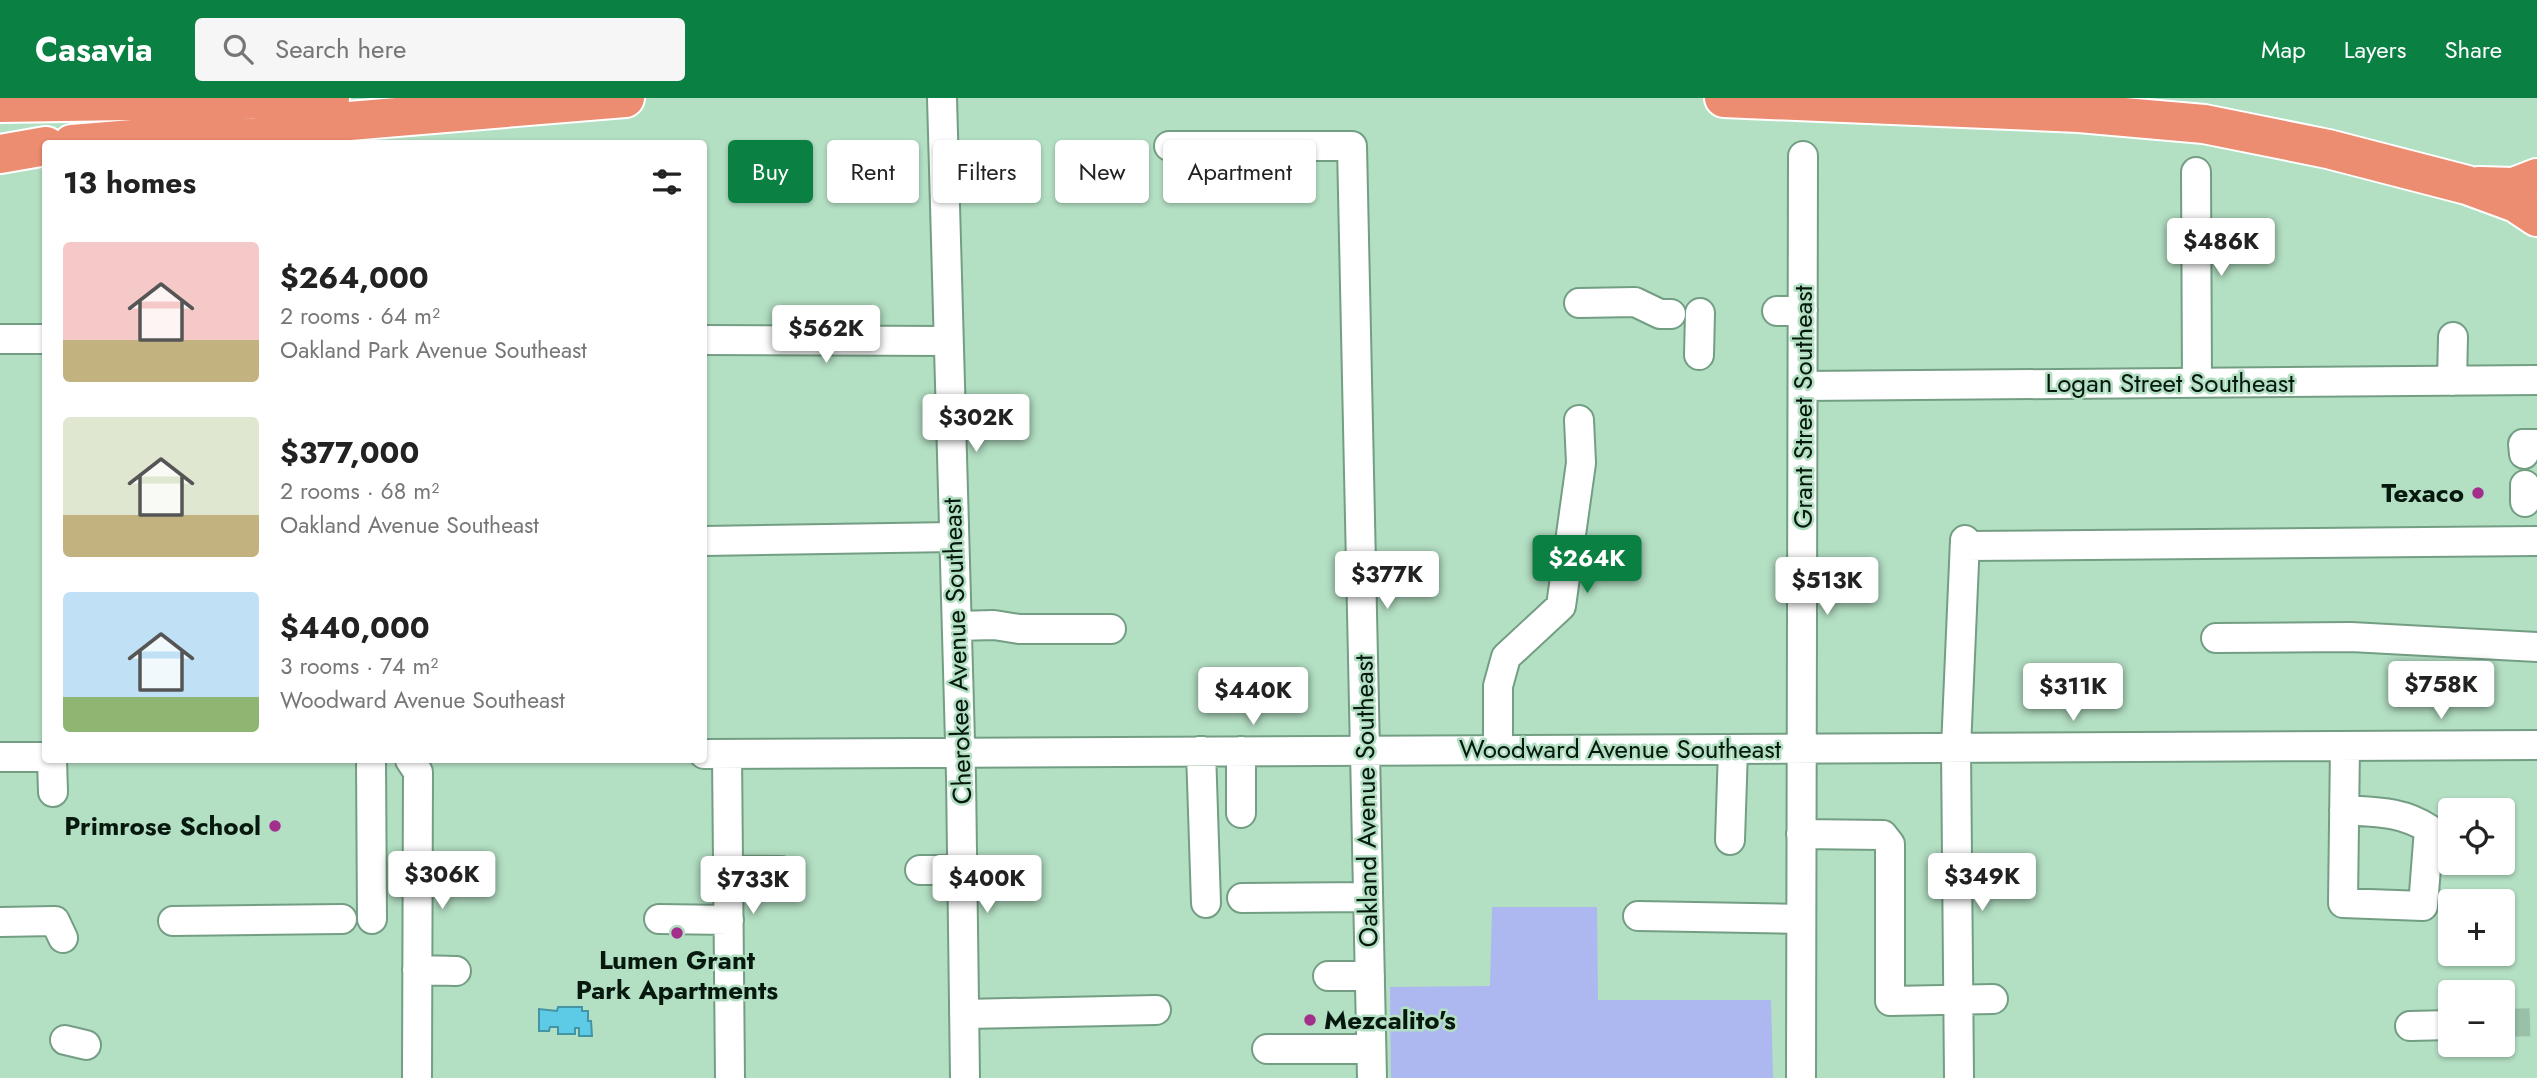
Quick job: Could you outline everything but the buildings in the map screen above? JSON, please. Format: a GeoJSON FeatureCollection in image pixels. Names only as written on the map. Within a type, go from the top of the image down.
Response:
{"type":"FeatureCollection","features":[{"type":"Feature","properties":{"kind":"highway"},"geometry":{"type":"LineString","coordinates":[[0,103],[339,98]]}},
{"type":"Feature","properties":{"kind":"highway"},"geometry":{"type":"LineString","coordinates":[[120,140],[625,98]]}},
{"type":"Feature","properties":{"kind":"highway"},"geometry":{"type":"LineString","coordinates":[[1724,98],[2079,113],[2204,124],[2328,149],[2467,185],[2516,203],[2537,217]]}},
{"type":"Feature","properties":{"kind":"highway"},"geometry":{"type":"LineString","coordinates":[[0,154],[42,147]]}},
{"type":"Feature","properties":{"kind":"highway"},"geometry":{"type":"LineString","coordinates":[[2467,185],[2514,187],[2537,178]]}},
{"type":"Feature","properties":{"kind":"street","name":"Cherokee Avenue Southeast"},"geometry":{"type":"LineString","coordinates":[[942,98],[961,753],[965,1078]]}},
{"type":"Feature","properties":{"kind":"street","name":"Oakland Avenue Southeast"},"geometry":{"type":"LineString","coordinates":[[1316,146],[1352,146],[1372,1078]]}},
{"type":"Feature","properties":{"kind":"street","name":"Grant Street Southeast"},"geometry":{"type":"LineString","coordinates":[[1795,170],[1790,310],[1803,386],[1801,1078]]}},
{"type":"Feature","properties":{"kind":"street"},"geometry":{"type":"LineString","coordinates":[[2196,172],[2197,383]]}},
{"type":"Feature","properties":{"kind":"street"},"geometry":{"type":"LineString","coordinates":[[1579,303],[1634,302],[1660,314],[1671,314]]}},
{"type":"Feature","properties":{"kind":"street"},"geometry":{"type":"LineString","coordinates":[[1699,355],[1700,313]]}},
{"type":"Feature","properties":{"kind":"street"},"geometry":{"type":"LineString","coordinates":[[2452,381],[2453,337]]}},
{"type":"Feature","properties":{"kind":"street"},"geometry":{"type":"LineString","coordinates":[[0,339],[42,339]]}},
{"type":"Feature","properties":{"kind":"street"},"geometry":{"type":"LineString","coordinates":[[707,340],[948,341]]}},
{"type":"Feature","properties":{"kind":"street","name":"Logan Street Southeast"},"geometry":{"type":"LineString","coordinates":[[1803,386],[2537,380]]}},
{"type":"Feature","properties":{"kind":"street"},"geometry":{"type":"LineString","coordinates":[[1498,750],[1498,686],[1506,657],[1561,606],[1581,463],[1578,420]]}},
{"type":"Feature","properties":{"kind":"street"},"geometry":{"type":"LineString","coordinates":[[707,541],[954,537]]}},
{"type":"Feature","properties":{"kind":"street"},"geometry":{"type":"LineString","coordinates":[[1959,1078],[1956,748],[1965,543],[2537,541]]}},
{"type":"Feature","properties":{"kind":"street"},"geometry":{"type":"LineString","coordinates":[[957,626],[1111,629]]}},
{"type":"Feature","properties":{"kind":"street"},"geometry":{"type":"LineString","coordinates":[[2216,638],[2351,637],[2537,647]]}},
{"type":"Feature","properties":{"kind":"street","name":"Woodward Avenue Southeast"},"geometry":{"type":"LineString","coordinates":[[715,754],[2537,745]]}},
{"type":"Feature","properties":{"kind":"street"},"geometry":{"type":"LineString","coordinates":[[2344,810],[2394,813],[2414,819],[2429,829],[2423,906],[2343,902],[2344,810],[2345,746]]}},
{"type":"Feature","properties":{"kind":"street"},"geometry":{"type":"LineString","coordinates":[[1730,841],[1733,749]]}},
{"type":"Feature","properties":{"kind":"street"},"geometry":{"type":"LineString","coordinates":[[1201,751],[1206,903]]}},
{"type":"Feature","properties":{"kind":"street"},"geometry":{"type":"LineString","coordinates":[[1241,751],[1241,813]]}},
{"type":"Feature","properties":{"kind":"street"},"geometry":{"type":"LineString","coordinates":[[715,754],[728,870],[730,1078]]}},
{"type":"Feature","properties":{"kind":"street"},"geometry":{"type":"LineString","coordinates":[[0,757],[42,757]]}},
{"type":"Feature","properties":{"kind":"street"},"geometry":{"type":"LineString","coordinates":[[52,763],[53,792]]}},
{"type":"Feature","properties":{"kind":"street"},"geometry":{"type":"LineString","coordinates":[[371,763],[372,919]]}},
{"type":"Feature","properties":{"kind":"street"},"geometry":{"type":"LineString","coordinates":[[412,763],[418,772],[417,1078]]}},
{"type":"Feature","properties":{"kind":"street"},"geometry":{"type":"LineString","coordinates":[[1801,834],[1882,835],[1890,844],[1889,1000],[1993,999]]}},
{"type":"Feature","properties":{"kind":"street"},"geometry":{"type":"LineString","coordinates":[[728,870],[780,871]]}},
{"type":"Feature","properties":{"kind":"street"},"geometry":{"type":"LineString","coordinates":[[920,870],[962,870]]}},
{"type":"Feature","properties":{"kind":"street"},"geometry":{"type":"LineString","coordinates":[[1242,898],[1368,897]]}},
{"type":"Feature","properties":{"kind":"street"},"geometry":{"type":"LineString","coordinates":[[1638,916],[1801,919]]}},
{"type":"Feature","properties":{"kind":"street"},"geometry":{"type":"LineString","coordinates":[[173,921],[342,919]]}},
{"type":"Feature","properties":{"kind":"street"},"geometry":{"type":"LineString","coordinates":[[659,919],[729,920]]}},
{"type":"Feature","properties":{"kind":"street"},"geometry":{"type":"LineString","coordinates":[[0,922],[59,930]]}},
{"type":"Feature","properties":{"kind":"street"},"geometry":{"type":"LineString","coordinates":[[417,970],[456,971]]}},
{"type":"Feature","properties":{"kind":"street"},"geometry":{"type":"LineString","coordinates":[[1328,976],[1370,976]]}},
{"type":"Feature","properties":{"kind":"street"},"geometry":{"type":"LineString","coordinates":[[964,1014],[1156,1010]]}},
{"type":"Feature","properties":{"kind":"street"},"geometry":{"type":"LineString","coordinates":[[2410,1026],[2438,1025]]}},
{"type":"Feature","properties":{"kind":"street"},"geometry":{"type":"LineString","coordinates":[[1267,1049],[1371,1049]]}},
{"type":"Feature","properties":{"kind":"shaded area"},"geometry":{"type":"Polygon","coordinates":[[[1492,907],[1597,907],[1598,1000],[1771,1000],[1773,1078],[1391,1078],[1390,987],[1490,986],[1492,907]]]}},
{"type":"Feature","properties":{"kind":"shaded area"},"geometry":{"type":"Polygon","coordinates":[[[558,1007],[582,1007],[582,1011],[588,1011],[592,1036],[579,1036],[579,1028],[575,1028],[575,1034],[558,1034],[558,1027],[539,1031],[539,1009],[557,1011],[558,1007]]]}},
{"type":"Feature","properties":{"kind":"tunnel"},"geometry":{"type":"LineString","coordinates":[[2515,1023],[2537,1022]]}},
{"type":"Feature","properties":{"kind":"place","name":"Texaco"},"geometry":{"type":"Point","coordinates":[2478,493]}},
{"type":"Feature","properties":{"kind":"place","name":"Primrose School"},"geometry":{"type":"Point","coordinates":[275,826]}},
{"type":"Feature","properties":{"kind":"place","name":"Lumen Grant Park Apartments"},"geometry":{"type":"Point","coordinates":[677,933]}},
{"type":"Feature","properties":{"kind":"place","name":"Mezcalito's"},"geometry":{"type":"Point","coordinates":[1310,1020]}}]}
